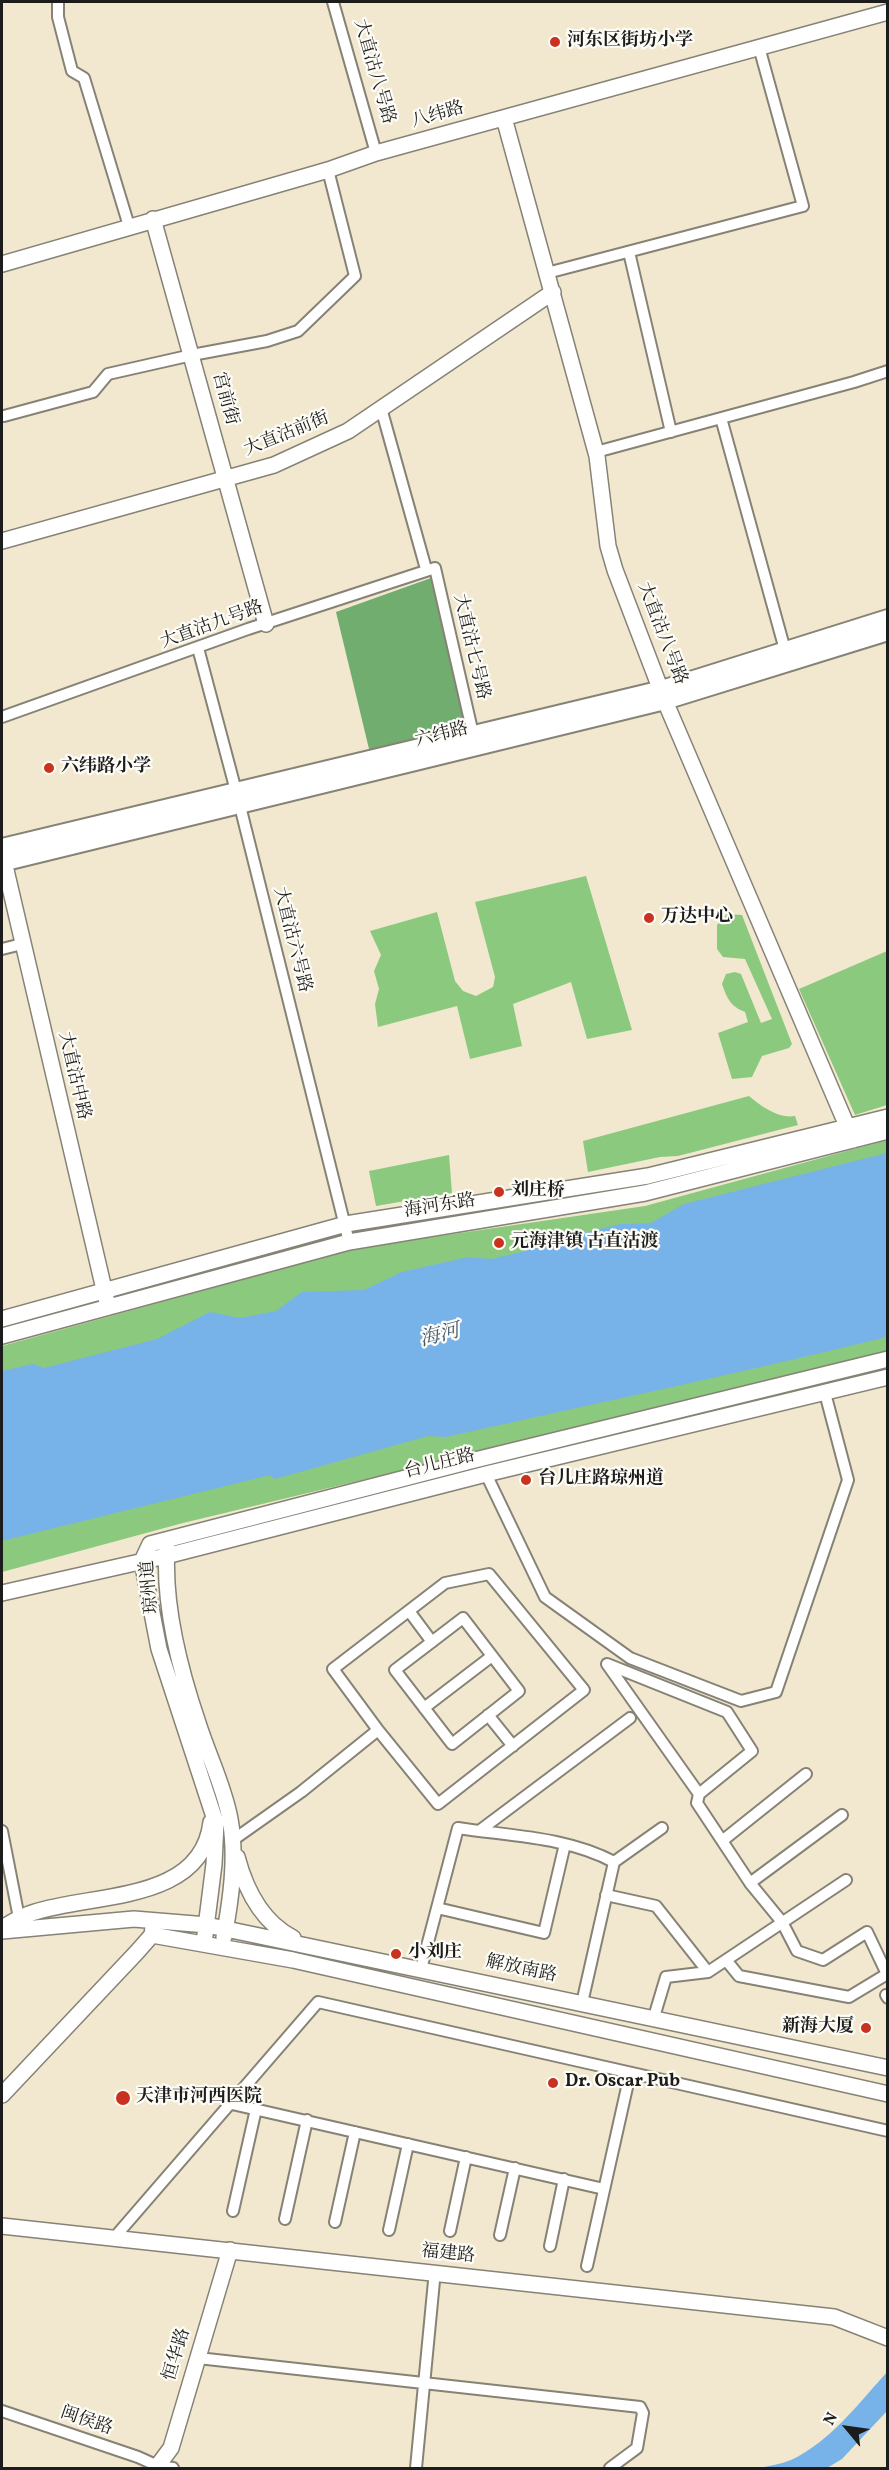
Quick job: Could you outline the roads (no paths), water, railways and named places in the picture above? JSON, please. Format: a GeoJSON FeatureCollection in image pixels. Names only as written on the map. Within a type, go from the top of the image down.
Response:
{"type":"FeatureCollection","features":[{"type":"Feature","properties":{"kind":"main road","name":"六纬路"},"geometry":{"type":"LineString","coordinates":[[238,798],[473,734],[664,695],[785,650],[888,618]]}},
{"type":"Feature","properties":{"kind":"main road","name":"六纬路"},"geometry":{"type":"LineString","coordinates":[[2,856],[664,695],[888,632]]}},
{"type":"Feature","properties":{"kind":"street"},"geometry":{"type":"LineString","coordinates":[[58,2],[58,17],[72,71],[84,78],[129,226]]}},
{"type":"Feature","properties":{"kind":"street","name":"大直沽八号路"},"geometry":{"type":"LineString","coordinates":[[333,2],[376,153]]}},
{"type":"Feature","properties":{"kind":"street","name":"八纬路"},"geometry":{"type":"LineString","coordinates":[[2,264],[328,170],[376,153],[888,12]]}},
{"type":"Feature","properties":{"kind":"street"},"geometry":{"type":"LineString","coordinates":[[547,273],[803,206],[759,47]]}},
{"type":"Feature","properties":{"kind":"street","name":"大直沽八号路"},"geometry":{"type":"LineString","coordinates":[[504,118],[596,452],[608,546],[664,695],[851,1134]]}},
{"type":"Feature","properties":{"kind":"street"},"geometry":{"type":"LineString","coordinates":[[4,416],[93,392],[108,374],[192,354],[267,341],[298,331],[354,276],[328,170]]}},
{"type":"Feature","properties":{"kind":"street","name":"宫前街"},"geometry":{"type":"LineString","coordinates":[[153,219],[266,624]]}},
{"type":"Feature","properties":{"kind":"street"},"geometry":{"type":"LineString","coordinates":[[629,252],[671,432]]}},
{"type":"Feature","properties":{"kind":"street","name":"大直沽前街"},"geometry":{"type":"LineString","coordinates":[[2,541],[274,465],[348,431],[553,292]]}},
{"type":"Feature","properties":{"kind":"street"},"geometry":{"type":"LineString","coordinates":[[596,452],[888,371]]}},
{"type":"Feature","properties":{"kind":"street","name":"大直沽七号路"},"geometry":{"type":"LineString","coordinates":[[381,408],[430,569],[473,734]]}},
{"type":"Feature","properties":{"kind":"street"},"geometry":{"type":"LineString","coordinates":[[721,418],[785,650]]}},
{"type":"Feature","properties":{"kind":"street","name":"大直沽九号路"},"geometry":{"type":"LineString","coordinates":[[2,717],[430,569]]}},
{"type":"Feature","properties":{"kind":"street","name":"大直沽六号路"},"geometry":{"type":"LineString","coordinates":[[198,648],[238,798],[349,1242]]}},
{"type":"Feature","properties":{"kind":"street","name":"大直沽中路"},"geometry":{"type":"LineString","coordinates":[[2,856],[13,946]]}},
{"type":"Feature","properties":{"kind":"street","name":"大直沽中路"},"geometry":{"type":"LineString","coordinates":[[2,883],[13,946],[104,1309]]}},
{"type":"Feature","properties":{"kind":"street","name":"海河东路"},"geometry":{"type":"LineString","coordinates":[[2,1336],[349,1242],[645,1193],[851,1134],[888,1117]]}},
{"type":"Feature","properties":{"kind":"street","name":"海河东路"},"geometry":{"type":"LineString","coordinates":[[2,1319],[346,1224],[648,1176],[851,1134],[888,1131]]}},
{"type":"Feature","properties":{"kind":"street","name":"台儿庄路"},"geometry":{"type":"LineString","coordinates":[[168,1538],[888,1359]]}},
{"type":"Feature","properties":{"kind":"street","name":"台儿庄路"},"geometry":{"type":"LineString","coordinates":[[2,1593],[166,1556],[486,1474],[888,1377]]}},
{"type":"Feature","properties":{"kind":"street"},"geometry":{"type":"LineString","coordinates":[[486,1474],[545,1598],[630,1658],[741,1701],[776,1692],[848,1480],[825,1393]]}},
{"type":"Feature","properties":{"kind":"street","name":"琼州道"},"geometry":{"type":"LineString","coordinates":[[204,1943],[217,1834],[212,1807],[181,1721],[159,1649],[142,1561],[150,1544],[168,1538],[166,1556],[168,1590],[186,1683],[226,1804],[233,1840],[226,1928],[222,1946]]}},
{"type":"Feature","properties":{"kind":"street"},"geometry":{"type":"LineString","coordinates":[[489,1574],[584,1690],[438,1804],[378,1730],[333,1669],[409,1611],[446,1582],[489,1574]]}},
{"type":"Feature","properties":{"kind":"street"},"geometry":{"type":"LineString","coordinates":[[409,1611],[432,1642]]}},
{"type":"Feature","properties":{"kind":"street"},"geometry":{"type":"LineString","coordinates":[[463,1618],[519,1691],[452,1744],[395,1670],[432,1642],[463,1618]]}},
{"type":"Feature","properties":{"kind":"street"},"geometry":{"type":"LineString","coordinates":[[424,1708],[492,1656]]}},
{"type":"Feature","properties":{"kind":"street"},"geometry":{"type":"LineString","coordinates":[[699,1794],[607,1664],[727,1712],[752,1750],[699,1794],[697,1803],[750,1883],[782,1922],[797,1951],[823,1960],[867,1932],[887,1974],[849,1997],[739,1976],[726,1960]]}},
{"type":"Feature","properties":{"kind":"street"},"geometry":{"type":"LineString","coordinates":[[488,1715],[513,1746]]}},
{"type":"Feature","properties":{"kind":"street"},"geometry":{"type":"LineString","coordinates":[[479,1831],[630,1718]]}},
{"type":"Feature","properties":{"kind":"street"},"geometry":{"type":"LineString","coordinates":[[304,1944],[282,1932],[258,1907],[244,1881],[233,1840],[301,1792],[378,1730]]}},
{"type":"Feature","properties":{"kind":"street"},"geometry":{"type":"LineString","coordinates":[[722,1841],[806,1774]]}},
{"type":"Feature","properties":{"kind":"street"},"geometry":{"type":"LineString","coordinates":[[2,1930],[19,1918],[45,1909],[142,1889],[176,1877],[200,1854],[210,1828],[212,1807]]}},
{"type":"Feature","properties":{"kind":"street"},"geometry":{"type":"LineString","coordinates":[[750,1883],[842,1815]]}},
{"type":"Feature","properties":{"kind":"street"},"geometry":{"type":"LineString","coordinates":[[421,1969],[458,1828],[565,1844],[592,1850],[614,1862]]}},
{"type":"Feature","properties":{"kind":"street"},"geometry":{"type":"LineString","coordinates":[[582,2003],[614,1862],[662,1828]]}},
{"type":"Feature","properties":{"kind":"street"},"geometry":{"type":"LineString","coordinates":[[2,1831],[19,1918]]}},
{"type":"Feature","properties":{"kind":"street"},"geometry":{"type":"LineString","coordinates":[[436,1908],[544,1933],[565,1844]]}},
{"type":"Feature","properties":{"kind":"street"},"geometry":{"type":"LineString","coordinates":[[654,2017],[666,1977],[708,1972],[846,1880]]}},
{"type":"Feature","properties":{"kind":"street"},"geometry":{"type":"LineString","coordinates":[[606,1896],[656,1906],[708,1972]]}},
{"type":"Feature","properties":{"kind":"street"},"geometry":{"type":"LineString","coordinates":[[2,2096],[152,1935],[154,1918]]}},
{"type":"Feature","properties":{"kind":"street","name":"解放南路"},"geometry":{"type":"LineString","coordinates":[[2,1930],[154,1918],[207,1925],[654,2017],[888,2068]]}},
{"type":"Feature","properties":{"kind":"street"},"geometry":{"type":"LineString","coordinates":[[152,1935],[222,1946],[559,2018],[888,2094]]}},
{"type":"Feature","properties":{"kind":"street"},"geometry":{"type":"LineString","coordinates":[[114,2238],[143,2201],[232,2104],[318,2001],[888,2131]]}},
{"type":"Feature","properties":{"kind":"street"},"geometry":{"type":"LineString","coordinates":[[586,2266],[630,2074]]}},
{"type":"Feature","properties":{"kind":"street"},"geometry":{"type":"LineString","coordinates":[[232,2104],[604,2188]]}},
{"type":"Feature","properties":{"kind":"street"},"geometry":{"type":"LineString","coordinates":[[234,2211],[255,2109]]}},
{"type":"Feature","properties":{"kind":"street"},"geometry":{"type":"LineString","coordinates":[[285,2219],[307,2120]]}},
{"type":"Feature","properties":{"kind":"street"},"geometry":{"type":"LineString","coordinates":[[335,2222],[355,2132]]}},
{"type":"Feature","properties":{"kind":"street"},"geometry":{"type":"LineString","coordinates":[[389,2230],[408,2144]]}},
{"type":"Feature","properties":{"kind":"street"},"geometry":{"type":"LineString","coordinates":[[450,2231],[466,2157]]}},
{"type":"Feature","properties":{"kind":"street"},"geometry":{"type":"LineString","coordinates":[[500,2235],[515,2168]]}},
{"type":"Feature","properties":{"kind":"street"},"geometry":{"type":"LineString","coordinates":[[550,2246],[564,2179]]}},
{"type":"Feature","properties":{"kind":"street","name":"福建路"},"geometry":{"type":"LineString","coordinates":[[2,2226],[834,2317],[888,2338]]}},
{"type":"Feature","properties":{"kind":"street","name":"恒华路"},"geometry":{"type":"LineString","coordinates":[[163,2468],[230,2250]]}},
{"type":"Feature","properties":{"kind":"street"},"geometry":{"type":"LineString","coordinates":[[416,2469],[434,2281]]}},
{"type":"Feature","properties":{"kind":"street"},"geometry":{"type":"LineString","coordinates":[[198,2358],[639,2407],[643,2413],[637,2448],[610,2469]]}},
{"type":"Feature","properties":{"kind":"street","name":"闽侯路"},"geometry":{"type":"LineString","coordinates":[[2,2411],[138,2457],[163,2468]]}},
{"type":"Feature","properties":{"kind":"water","name":"海河"},"geometry":{"type":"Polygon","coordinates":[[[887,1153],[887,1337],[446,1437],[428,1436],[275,1479],[270,1475],[2,1541],[2,1371],[33,1364],[44,1368],[157,1339],[210,1312],[240,1318],[276,1311],[302,1292],[364,1290],[402,1272],[468,1257],[491,1259],[526,1251],[525,1247],[621,1224],[651,1223],[684,1204],[887,1153]]]}},
{"type":"Feature","properties":{"kind":"water"},"geometry":{"type":"Polygon","coordinates":[[[887,2372],[887,2411],[842,2459],[827,2468],[759,2468],[791,2460],[819,2443],[843,2421],[887,2372]]]}},
{"type":"Feature","properties":{"kind":"place","name":"河东区街坊小学"},"geometry":{"type":"Point","coordinates":[555,42]}},
{"type":"Feature","properties":{"kind":"place","name":"六纬路小学"},"geometry":{"type":"Point","coordinates":[49,768]}},
{"type":"Feature","properties":{"kind":"place","name":"万达中心"},"geometry":{"type":"Point","coordinates":[649,918]}},
{"type":"Feature","properties":{"kind":"place","name":"刘庄桥"},"geometry":{"type":"Point","coordinates":[499,1192]}},
{"type":"Feature","properties":{"kind":"place","name":"元海津镇 古直沽渡"},"geometry":{"type":"Point","coordinates":[499,1243]}},
{"type":"Feature","properties":{"kind":"place","name":"台儿庄路琼州道"},"geometry":{"type":"Point","coordinates":[526,1480]}},
{"type":"Feature","properties":{"kind":"place","name":"小刘庄"},"geometry":{"type":"Point","coordinates":[396,1954]}},
{"type":"Feature","properties":{"kind":"place","name":"新海大厦"},"geometry":{"type":"Point","coordinates":[866,2028]}},
{"type":"Feature","properties":{"kind":"place","name":"Dr. Oscar Pub"},"geometry":{"type":"Point","coordinates":[553,2083]}},
{"type":"Feature","properties":{"kind":"place","name":"天津市河西医院"},"geometry":{"type":"Point","coordinates":[123,2098]}}]}
